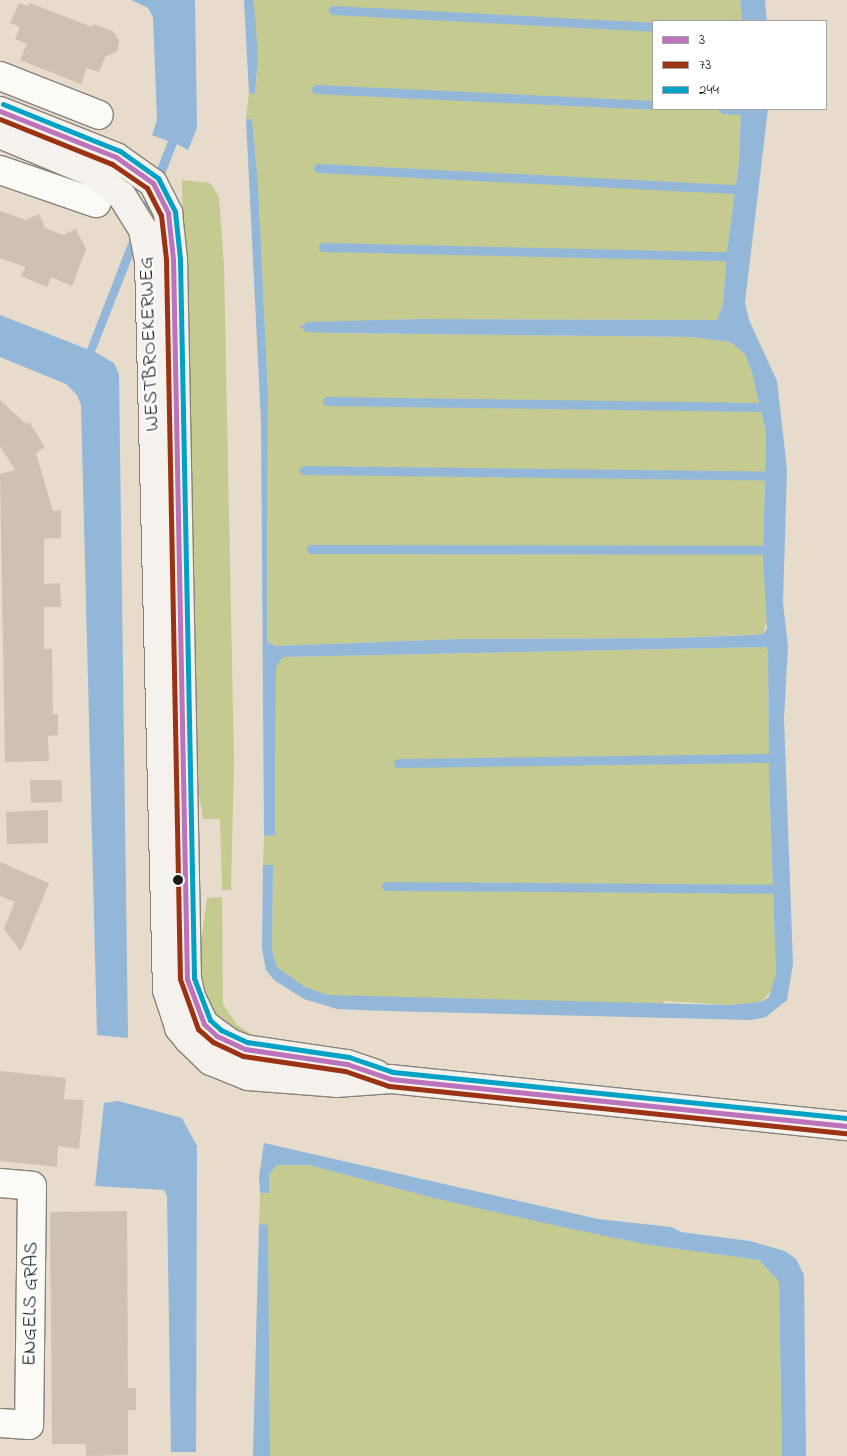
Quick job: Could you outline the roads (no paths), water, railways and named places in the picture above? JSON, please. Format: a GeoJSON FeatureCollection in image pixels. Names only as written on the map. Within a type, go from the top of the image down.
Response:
{"type":"FeatureCollection","features":[{"type":"Feature","properties":{"kind":"main road","name":"WESTBROEKERWEG"},"geometry":{"type":"LineString","coordinates":[[0,111],[116,157],[153,183],[168,213],[173,269],[187,979],[204,1024],[217,1036],[245,1049],[347,1064],[391,1079]]}},
{"type":"Feature","properties":{"kind":"main road","name":"WESTBROEKERWEG"},"geometry":{"type":"LineString","coordinates":[[0,134],[91,172],[122,196],[143,230],[150,260],[167,990],[179,1028],[194,1046],[222,1068],[248,1076],[336,1083],[391,1079]]}},
{"type":"Feature","properties":{"kind":"main road"},"geometry":{"type":"LineString","coordinates":[[391,1079],[847,1126]]}},
{"type":"Feature","properties":{"kind":"street"},"geometry":{"type":"LineString","coordinates":[[0,76],[99,115]]}},
{"type":"Feature","properties":{"kind":"street"},"geometry":{"type":"LineString","coordinates":[[0,170],[96,203]]}},
{"type":"Feature","properties":{"kind":"street","name":"ENGELS GRAS"},"geometry":{"type":"LineString","coordinates":[[0,1183],[32,1186],[30,1425],[0,1423]]}},
{"type":"Feature","properties":{"kind":"water"},"geometry":{"type":"Polygon","coordinates":[[[131,0],[195,0],[197,128],[188,150],[177,144],[95,352],[114,363],[119,374],[128,1038],[97,1035],[81,405],[77,395],[66,384],[0,357],[0,315],[87,349],[168,141],[152,135],[157,120],[153,17],[148,8],[131,0]]]}},
{"type":"Feature","properties":{"kind":"water"},"geometry":{"type":"Polygon","coordinates":[[[244,0],[253,0],[255,15],[258,58],[255,94],[249,93],[244,0]]]}},
{"type":"Feature","properties":{"kind":"water"},"geometry":{"type":"Polygon","coordinates":[[[740,0],[765,0],[767,20],[742,20],[740,0]]]}},
{"type":"Feature","properties":{"kind":"water"},"geometry":{"type":"Polygon","coordinates":[[[741,110],[768,110],[745,302],[749,320],[777,381],[787,469],[783,603],[788,647],[784,718],[793,964],[787,1000],[766,1017],[751,1020],[337,1009],[304,999],[274,980],[266,970],[262,949],[263,865],[273,865],[272,950],[277,967],[305,987],[328,995],[728,1005],[761,1002],[769,997],[776,974],[769,778],[768,650],[765,647],[283,657],[276,667],[275,835],[264,836],[261,422],[246,119],[252,119],[258,183],[268,392],[267,642],[276,646],[457,639],[675,638],[763,634],[767,629],[763,558],[766,433],[752,373],[745,354],[730,342],[691,337],[333,333],[306,332],[300,327],[307,322],[418,319],[717,320],[723,304],[727,251],[739,162],[741,110]]]}},
{"type":"Feature","properties":{"kind":"water"},"geometry":{"type":"Polygon","coordinates":[[[118,1101],[182,1118],[197,1146],[196,1452],[171,1452],[167,1196],[164,1190],[95,1186],[104,1103],[118,1101]]]}},
{"type":"Feature","properties":{"kind":"water"},"geometry":{"type":"Polygon","coordinates":[[[264,1143],[598,1219],[671,1227],[681,1232],[750,1241],[785,1251],[796,1259],[804,1275],[806,1456],[782,1456],[779,1282],[759,1260],[649,1245],[567,1228],[433,1198],[309,1165],[277,1165],[269,1175],[269,1193],[260,1193],[259,1177],[264,1143]]]}},
{"type":"Feature","properties":{"kind":"water"},"geometry":{"type":"Polygon","coordinates":[[[259,1224],[268,1225],[270,1456],[253,1456],[259,1224]]]}},
{"type":"Feature","properties":{"kind":"waterway"},"geometry":{"type":"LineString","coordinates":[[333,10],[652,27]]}},
{"type":"Feature","properties":{"kind":"waterway"},"geometry":{"type":"LineString","coordinates":[[316,89],[652,105]]}},
{"type":"Feature","properties":{"kind":"waterway"},"geometry":{"type":"LineString","coordinates":[[318,168],[736,189]]}},
{"type":"Feature","properties":{"kind":"waterway"},"geometry":{"type":"LineString","coordinates":[[323,247],[726,256]]}},
{"type":"Feature","properties":{"kind":"waterway"},"geometry":{"type":"LineString","coordinates":[[327,401],[761,407]]}},
{"type":"Feature","properties":{"kind":"waterway"},"geometry":{"type":"LineString","coordinates":[[304,470],[765,476]]}},
{"type":"Feature","properties":{"kind":"waterway"},"geometry":{"type":"LineString","coordinates":[[311,549],[763,550]]}},
{"type":"Feature","properties":{"kind":"waterway"},"geometry":{"type":"LineString","coordinates":[[398,763],[769,758]]}},
{"type":"Feature","properties":{"kind":"waterway"},"geometry":{"type":"LineString","coordinates":[[386,886],[772,889]]}}]}
